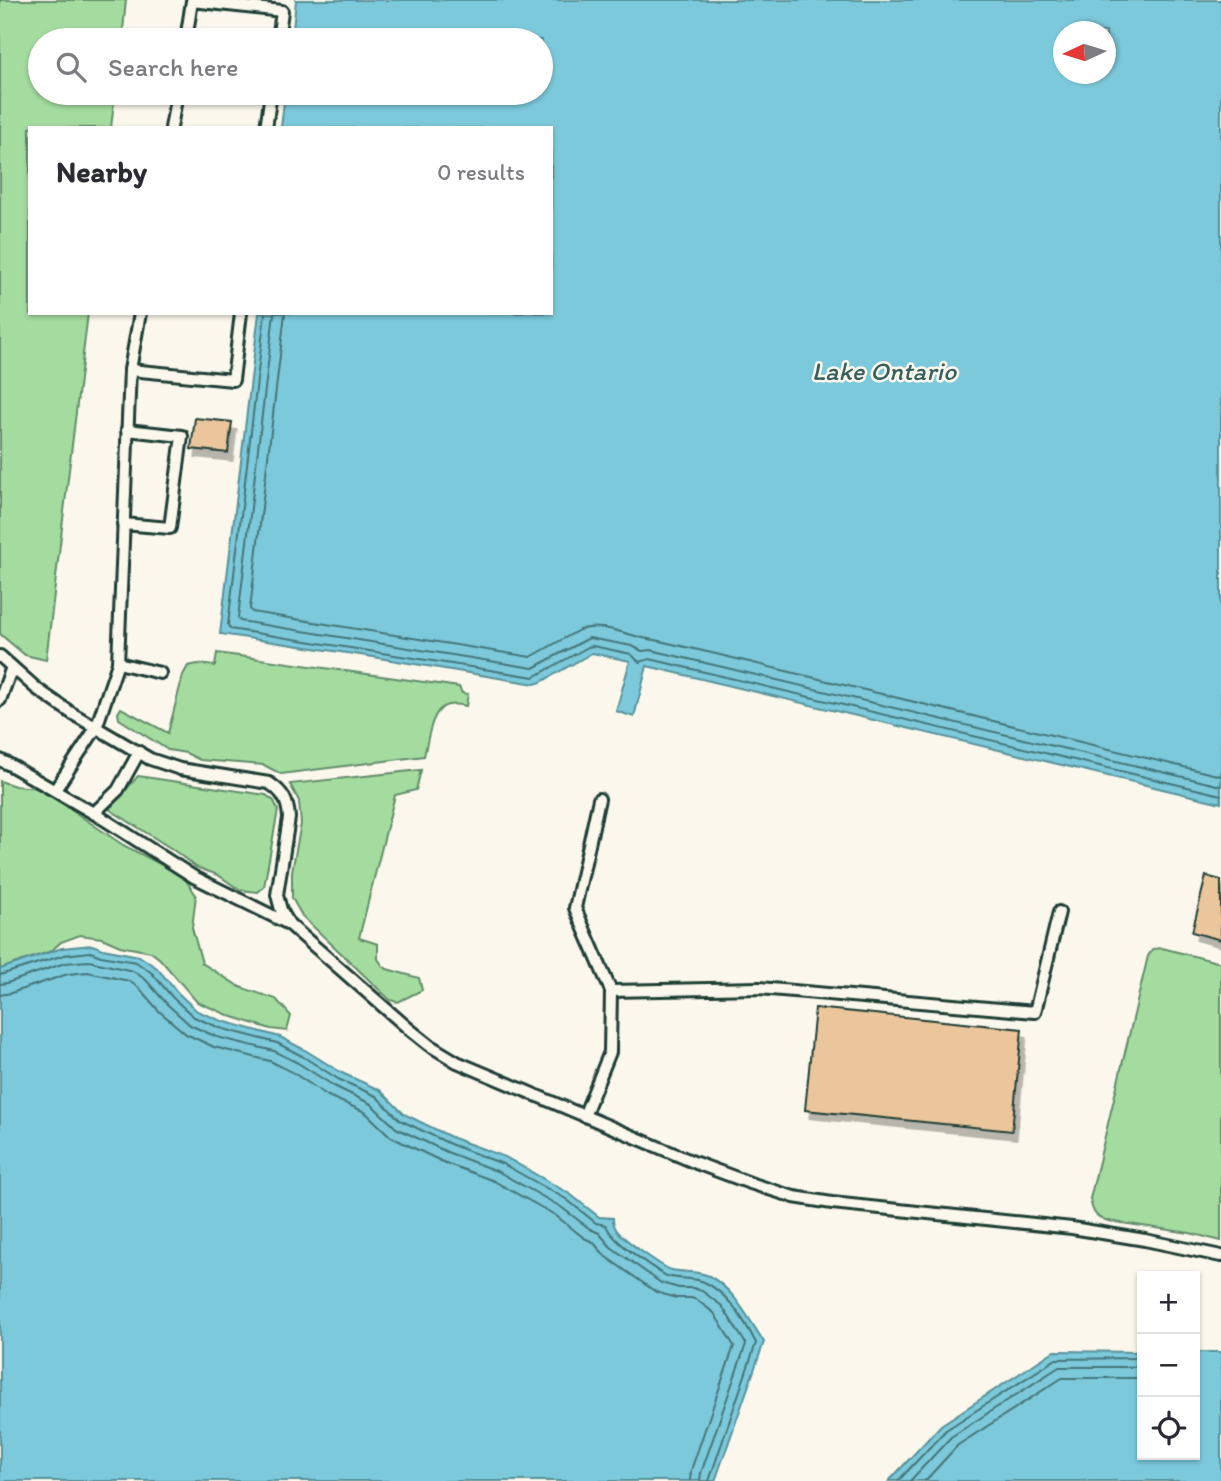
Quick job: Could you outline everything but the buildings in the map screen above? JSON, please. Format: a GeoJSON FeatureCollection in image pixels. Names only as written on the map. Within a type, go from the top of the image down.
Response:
{"type":"FeatureCollection","features":[{"type":"Feature","properties":{"kind":"lane"},"geometry":{"type":"LineString","coordinates":[[188,28],[192,1],[282,11],[280,28]]}},
{"type":"Feature","properties":{"kind":"lane"},"geometry":{"type":"LineString","coordinates":[[171,126],[175,105]]}},
{"type":"Feature","properties":{"kind":"lane"},"geometry":{"type":"LineString","coordinates":[[266,126],[269,105]]}},
{"type":"Feature","properties":{"kind":"lane"},"geometry":{"type":"LineString","coordinates":[[55,790],[96,728],[118,663],[130,370],[140,315]]}},
{"type":"Feature","properties":{"kind":"lane"},"geometry":{"type":"LineString","coordinates":[[130,370],[233,380],[242,315]]}},
{"type":"Feature","properties":{"kind":"lane"},"geometry":{"type":"LineString","coordinates":[[123,524],[170,528],[182,436],[127,430]]}},
{"type":"Feature","properties":{"kind":"lane"},"geometry":{"type":"LineString","coordinates":[[0,656],[37,689],[72,714],[150,759],[180,769],[269,783],[278,789],[289,807],[289,818],[277,895],[289,924]]}},
{"type":"Feature","properties":{"kind":"lane"},"geometry":{"type":"LineString","coordinates":[[118,663],[160,673]]}},
{"type":"Feature","properties":{"kind":"lane"},"geometry":{"type":"LineString","coordinates":[[0,700],[12,667]]}},
{"type":"Feature","properties":{"kind":"lane"},"geometry":{"type":"LineString","coordinates":[[94,813],[118,790],[139,752]]}},
{"type":"Feature","properties":{"kind":"lane"},"geometry":{"type":"LineString","coordinates":[[0,760],[94,813],[194,877],[289,924],[400,1022],[429,1045],[457,1062],[696,1163],[794,1197],[1072,1227],[1221,1256]]}},
{"type":"Feature","properties":{"kind":"lane"},"geometry":{"type":"LineString","coordinates":[[584,1116],[610,1052],[611,991],[575,908],[600,799]]}},
{"type":"Feature","properties":{"kind":"lane"},"geometry":{"type":"LineString","coordinates":[[611,991],[759,988],[1035,1012],[1059,912]]}},
{"type":"Feature","properties":{"kind":"green space"},"geometry":{"type":"Polygon","coordinates":[[[0,0],[126,0],[123,28],[28,28],[28,105],[114,105],[111,126],[28,126],[28,315],[88,315],[46,660],[25,655],[0,634],[0,0]]]}},
{"type":"Feature","properties":{"kind":"green space"},"geometry":{"type":"Polygon","coordinates":[[[217,653],[459,687],[462,693],[468,694],[466,706],[442,707],[431,726],[424,756],[281,774],[264,765],[200,760],[186,753],[168,750],[119,719],[121,708],[168,733],[183,675],[188,666],[215,666],[217,653]]]}},
{"type":"Feature","properties":{"kind":"green space"},"geometry":{"type":"Polygon","coordinates":[[[421,770],[416,790],[395,795],[359,938],[378,944],[378,959],[387,969],[419,978],[422,990],[398,1002],[390,1000],[302,916],[292,898],[292,871],[301,824],[299,801],[290,784],[421,770]]]}},
{"type":"Feature","properties":{"kind":"green space"},"geometry":{"type":"Polygon","coordinates":[[[138,776],[266,795],[274,801],[278,810],[264,887],[258,892],[240,890],[218,875],[196,867],[109,809],[138,776]]]}},
{"type":"Feature","properties":{"kind":"green space"},"geometry":{"type":"Polygon","coordinates":[[[0,781],[15,786],[39,788],[123,845],[183,876],[196,895],[192,928],[202,963],[240,987],[276,999],[291,1016],[287,1031],[233,1017],[197,1002],[151,952],[120,946],[102,938],[80,935],[61,942],[51,951],[0,969],[0,781]]]}},
{"type":"Feature","properties":{"kind":"green space"},"geometry":{"type":"Polygon","coordinates":[[[1162,948],[1221,963],[1221,1241],[1190,1233],[1108,1221],[1095,1213],[1090,1199],[1148,956],[1153,949],[1162,948]]]}},
{"type":"Feature","properties":{"kind":"water","name":"Lake Ontario"},"geometry":{"type":"Polygon","coordinates":[[[296,0],[1221,0],[1221,803],[647,666],[634,717],[616,711],[630,661],[592,653],[535,684],[220,634],[259,315],[553,315],[553,126],[281,126],[284,105],[553,105],[553,28],[293,28],[296,0]]]}},
{"type":"Feature","properties":{"kind":"water"},"geometry":{"type":"Polygon","coordinates":[[[92,945],[139,956],[157,968],[197,1011],[280,1037],[305,1050],[342,1073],[380,1090],[404,1114],[453,1138],[505,1157],[570,1194],[599,1217],[613,1218],[619,1233],[667,1268],[704,1274],[718,1282],[740,1305],[764,1342],[715,1481],[0,1481],[0,969],[62,948],[92,945]]]}},
{"type":"Feature","properties":{"kind":"water"},"geometry":{"type":"Polygon","coordinates":[[[1054,1351],[1137,1352],[1137,1460],[1200,1460],[1200,1352],[1221,1352],[1221,1481],[889,1481],[941,1425],[1054,1351]]]}}]}
